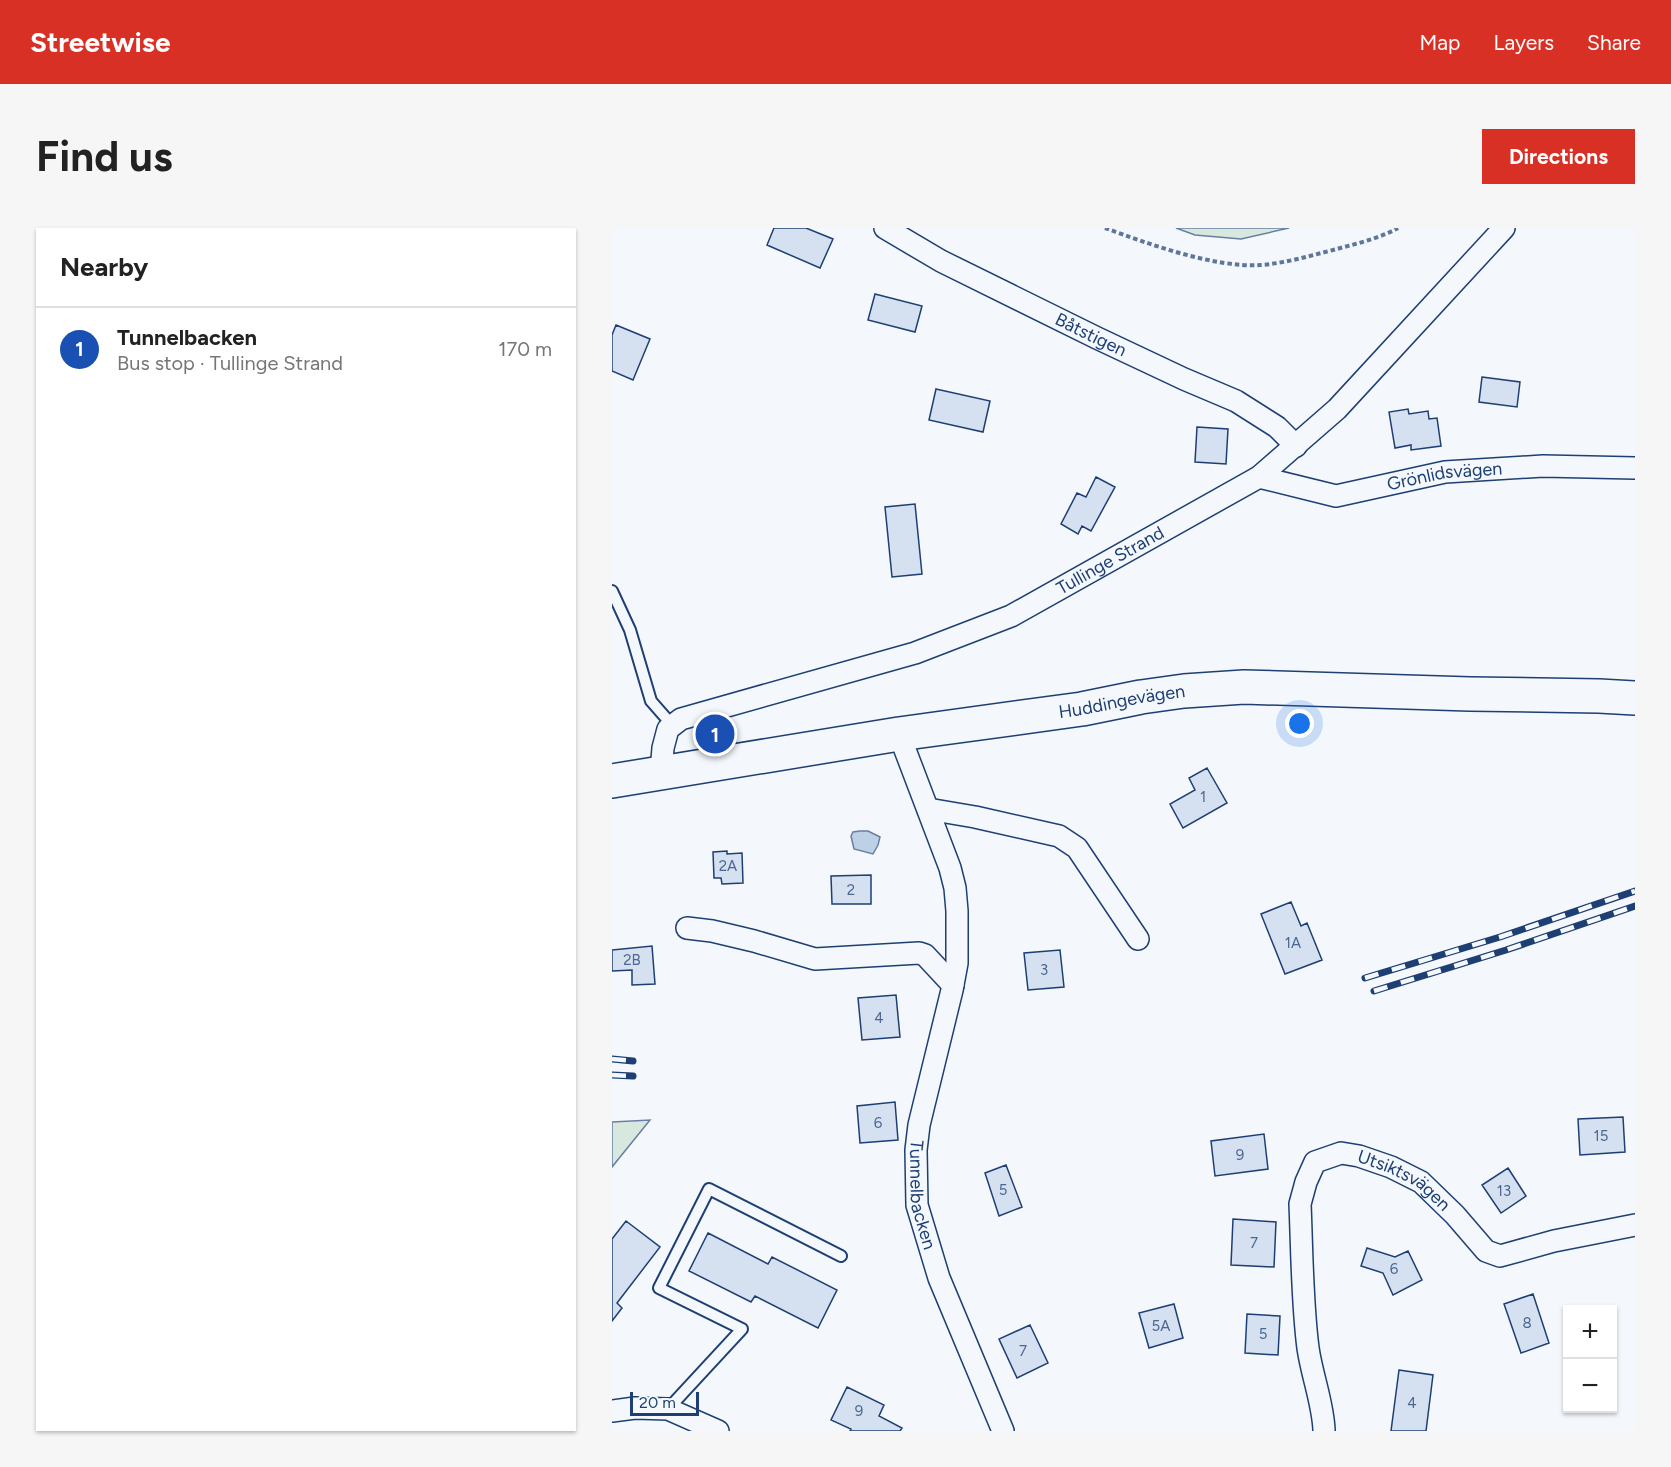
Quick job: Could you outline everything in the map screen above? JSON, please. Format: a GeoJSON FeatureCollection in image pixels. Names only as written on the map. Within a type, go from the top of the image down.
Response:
{"type":"FeatureCollection","features":[{"type":"Feature","properties":{"kind":"main road","name":"Huddingevägen"},"geometry":{"type":"LineString","coordinates":[[612,781],[899,734],[1082,709],[1152,695],[1244,687],[1599,696],[1635,699]]}},
{"type":"Feature","properties":{"kind":"street","name":"Båtstigen"},"geometry":{"type":"LineString","coordinates":[[885,228],[941,261],[1184,380],[1236,401],[1277,428],[1296,446]]}},
{"type":"Feature","properties":{"kind":"street","name":"Tullinge Strand"},"geometry":{"type":"LineString","coordinates":[[673,726],[681,719],[915,653],[1011,616],[1259,477],[1337,409],[1504,228]]}},
{"type":"Feature","properties":{"kind":"street","name":"Grönlidsvägen"},"geometry":{"type":"LineString","coordinates":[[1259,477],[1336,496],[1445,472],[1543,466],[1635,468]]}},
{"type":"Feature","properties":{"kind":"street"},"geometry":{"type":"LineString","coordinates":[[660,772],[668,729],[673,726]]}},
{"type":"Feature","properties":{"kind":"street","name":"Tunnelbacken"},"geometry":{"type":"LineString","coordinates":[[899,734],[950,868],[955,888],[957,963],[919,1125],[916,1150],[917,1205],[939,1278],[1003,1431]]}},
{"type":"Feature","properties":{"kind":"street"},"geometry":{"type":"LineString","coordinates":[[928,810],[975,817],[1059,836],[1077,848],[1138,939]]}},
{"type":"Feature","properties":{"kind":"street"},"geometry":{"type":"LineString","coordinates":[[687,928],[712,931],[754,941],[815,959],[919,953],[925,955],[953,985]]}},
{"type":"Feature","properties":{"kind":"street","name":"Utsiktsvägen"},"geometry":{"type":"LineString","coordinates":[[1324,1430],[1323,1414],[1312,1377],[1307,1345],[1300,1204],[1315,1162],[1341,1153],[1391,1167],[1421,1182],[1455,1215],[1486,1251],[1500,1256],[1554,1241],[1635,1225]]}},
{"type":"Feature","properties":{"kind":"street"},"geometry":{"type":"LineString","coordinates":[[612,1411],[635,1408],[668,1409],[718,1431]]}},
{"type":"Feature","properties":{"kind":"lane"},"geometry":{"type":"LineString","coordinates":[[612,591],[630,630],[651,700],[673,726]]}},
{"type":"Feature","properties":{"kind":"lane"},"geometry":{"type":"LineString","coordinates":[[668,1409],[742,1329],[659,1288],[709,1190],[841,1256]]}},
{"type":"Feature","properties":{"kind":"path"},"geometry":{"type":"LineString","coordinates":[[1105,228],[1208,260],[1258,265],[1280,263],[1309,256],[1384,236],[1398,228]]}},
{"type":"Feature","properties":{"kind":"shaded area"},"geometry":{"type":"Polygon","coordinates":[[[1176,228],[1289,228],[1241,239],[1195,235],[1176,228]]]}},
{"type":"Feature","properties":{"kind":"shaded area"},"geometry":{"type":"Polygon","coordinates":[[[650,1120],[612,1167],[612,1122],[650,1120]]]}},
{"type":"Feature","properties":{"kind":"water"},"geometry":{"type":"Polygon","coordinates":[[[868,831],[880,837],[873,854],[854,849],[851,836],[853,832],[868,831]]]}},
{"type":"Feature","properties":{"kind":"building"},"geometry":{"type":"Polygon","coordinates":[[[774,228],[806,228],[833,239],[820,268],[767,245],[774,228]]]}},
{"type":"Feature","properties":{"kind":"building"},"geometry":{"type":"Polygon","coordinates":[[[875,294],[922,306],[915,332],[868,320],[875,294]]]}},
{"type":"Feature","properties":{"kind":"building"},"geometry":{"type":"Polygon","coordinates":[[[616,325],[650,339],[633,380],[612,371],[612,335],[616,325]]]}},
{"type":"Feature","properties":{"kind":"building"},"geometry":{"type":"Polygon","coordinates":[[[1482,377],[1520,382],[1517,407],[1479,402],[1482,377]]]}},
{"type":"Feature","properties":{"kind":"building"},"geometry":{"type":"Polygon","coordinates":[[[936,389],[990,401],[983,432],[929,420],[936,389]]]}},
{"type":"Feature","properties":{"kind":"building"},"geometry":{"type":"Polygon","coordinates":[[[1408,409],[1409,414],[1428,411],[1429,419],[1437,418],[1441,446],[1411,450],[1411,445],[1395,448],[1389,412],[1408,409]]]}},
{"type":"Feature","properties":{"kind":"building"},"geometry":{"type":"Polygon","coordinates":[[[1197,427],[1228,429],[1226,464],[1195,462],[1197,427]]]}},
{"type":"Feature","properties":{"kind":"building"},"geometry":{"type":"Polygon","coordinates":[[[1096,477],[1115,487],[1091,531],[1082,526],[1078,534],[1061,524],[1077,493],[1086,497],[1096,477]]]}},
{"type":"Feature","properties":{"kind":"building"},"geometry":{"type":"Polygon","coordinates":[[[915,504],[922,574],[892,577],[885,507],[915,504]]]}},
{"type":"Feature","properties":{"kind":"building"},"geometry":{"type":"Polygon","coordinates":[[[1207,768],[1227,803],[1183,828],[1170,804],[1195,790],[1189,778],[1207,768]]]}},
{"type":"Feature","properties":{"kind":"building"},"geometry":{"type":"Polygon","coordinates":[[[727,851],[727,854],[742,853],[743,883],[722,884],[721,878],[714,878],[713,852],[727,851]]]}},
{"type":"Feature","properties":{"kind":"building"},"geometry":{"type":"Polygon","coordinates":[[[871,875],[871,904],[832,904],[831,876],[871,875]]]}},
{"type":"Feature","properties":{"kind":"building"},"geometry":{"type":"Polygon","coordinates":[[[1291,902],[1301,926],[1307,923],[1322,960],[1285,974],[1261,914],[1291,902]]]}},
{"type":"Feature","properties":{"kind":"building"},"geometry":{"type":"Polygon","coordinates":[[[652,946],[655,984],[632,985],[632,970],[612,971],[612,950],[652,946]]]}},
{"type":"Feature","properties":{"kind":"building"},"geometry":{"type":"Polygon","coordinates":[[[1060,950],[1064,987],[1028,990],[1024,953],[1060,950]]]}},
{"type":"Feature","properties":{"kind":"building"},"geometry":{"type":"Polygon","coordinates":[[[896,995],[900,1037],[862,1040],[858,998],[896,995]]]}},
{"type":"Feature","properties":{"kind":"building"},"geometry":{"type":"Polygon","coordinates":[[[895,1102],[898,1140],[860,1143],[857,1106],[895,1102]]]}},
{"type":"Feature","properties":{"kind":"building"},"geometry":{"type":"Polygon","coordinates":[[[1623,1117],[1625,1152],[1580,1155],[1578,1119],[1623,1117]]]}},
{"type":"Feature","properties":{"kind":"building"},"geometry":{"type":"Polygon","coordinates":[[[1264,1134],[1268,1169],[1215,1176],[1211,1141],[1264,1134]]]}},
{"type":"Feature","properties":{"kind":"building"},"geometry":{"type":"Polygon","coordinates":[[[1006,1165],[1022,1207],[999,1216],[985,1173],[1006,1165]]]}},
{"type":"Feature","properties":{"kind":"building"},"geometry":{"type":"Polygon","coordinates":[[[1508,1168],[1526,1196],[1501,1213],[1482,1185],[1508,1168]]]}},
{"type":"Feature","properties":{"kind":"building"},"geometry":{"type":"Polygon","coordinates":[[[1233,1219],[1276,1222],[1274,1267],[1231,1265],[1233,1219]]]}},
{"type":"Feature","properties":{"kind":"building"},"geometry":{"type":"Polygon","coordinates":[[[626,1221],[660,1247],[617,1303],[622,1308],[612,1321],[612,1239],[626,1221]]]}},
{"type":"Feature","properties":{"kind":"building"},"geometry":{"type":"Polygon","coordinates":[[[708,1233],[768,1264],[772,1257],[837,1290],[818,1328],[755,1296],[751,1302],[689,1271],[708,1233]]]}},
{"type":"Feature","properties":{"kind":"building"},"geometry":{"type":"Polygon","coordinates":[[[1367,1248],[1395,1257],[1408,1251],[1422,1280],[1393,1295],[1383,1273],[1361,1266],[1367,1248]]]}},
{"type":"Feature","properties":{"kind":"building"},"geometry":{"type":"Polygon","coordinates":[[[1533,1294],[1549,1343],[1521,1353],[1504,1304],[1533,1294]]]}},
{"type":"Feature","properties":{"kind":"building"},"geometry":{"type":"Polygon","coordinates":[[[1174,1304],[1183,1338],[1149,1348],[1139,1313],[1174,1304]]]}},
{"type":"Feature","properties":{"kind":"building"},"geometry":{"type":"Polygon","coordinates":[[[1247,1314],[1280,1316],[1278,1355],[1245,1353],[1247,1314]]]}},
{"type":"Feature","properties":{"kind":"building"},"geometry":{"type":"Polygon","coordinates":[[[1030,1325],[1048,1363],[1017,1378],[999,1339],[1030,1325]]]}},
{"type":"Feature","properties":{"kind":"building"},"geometry":{"type":"Polygon","coordinates":[[[1399,1370],[1433,1375],[1426,1431],[1391,1431],[1399,1370]]]}},
{"type":"Feature","properties":{"kind":"building"},"geometry":{"type":"Polygon","coordinates":[[[847,1387],[884,1405],[879,1416],[902,1428],[900,1431],[850,1431],[851,1429],[831,1420],[847,1387]]]}},
{"type":"Feature","properties":{"kind":"railway"},"geometry":{"type":"LineString","coordinates":[[1365,978],[1500,937],[1635,891]]}},
{"type":"Feature","properties":{"kind":"railway"},"geometry":{"type":"LineString","coordinates":[[1374,991],[1506,950],[1635,906]]}},
{"type":"Feature","properties":{"kind":"railway"},"geometry":{"type":"LineString","coordinates":[[612,1059],[633,1061]]}},
{"type":"Feature","properties":{"kind":"railway"},"geometry":{"type":"LineString","coordinates":[[612,1075],[633,1076]]}},
{"type":"Feature","properties":{"kind":"place","name":"Tunnelbacken"},"geometry":{"type":"Point","coordinates":[715,734]}}]}
